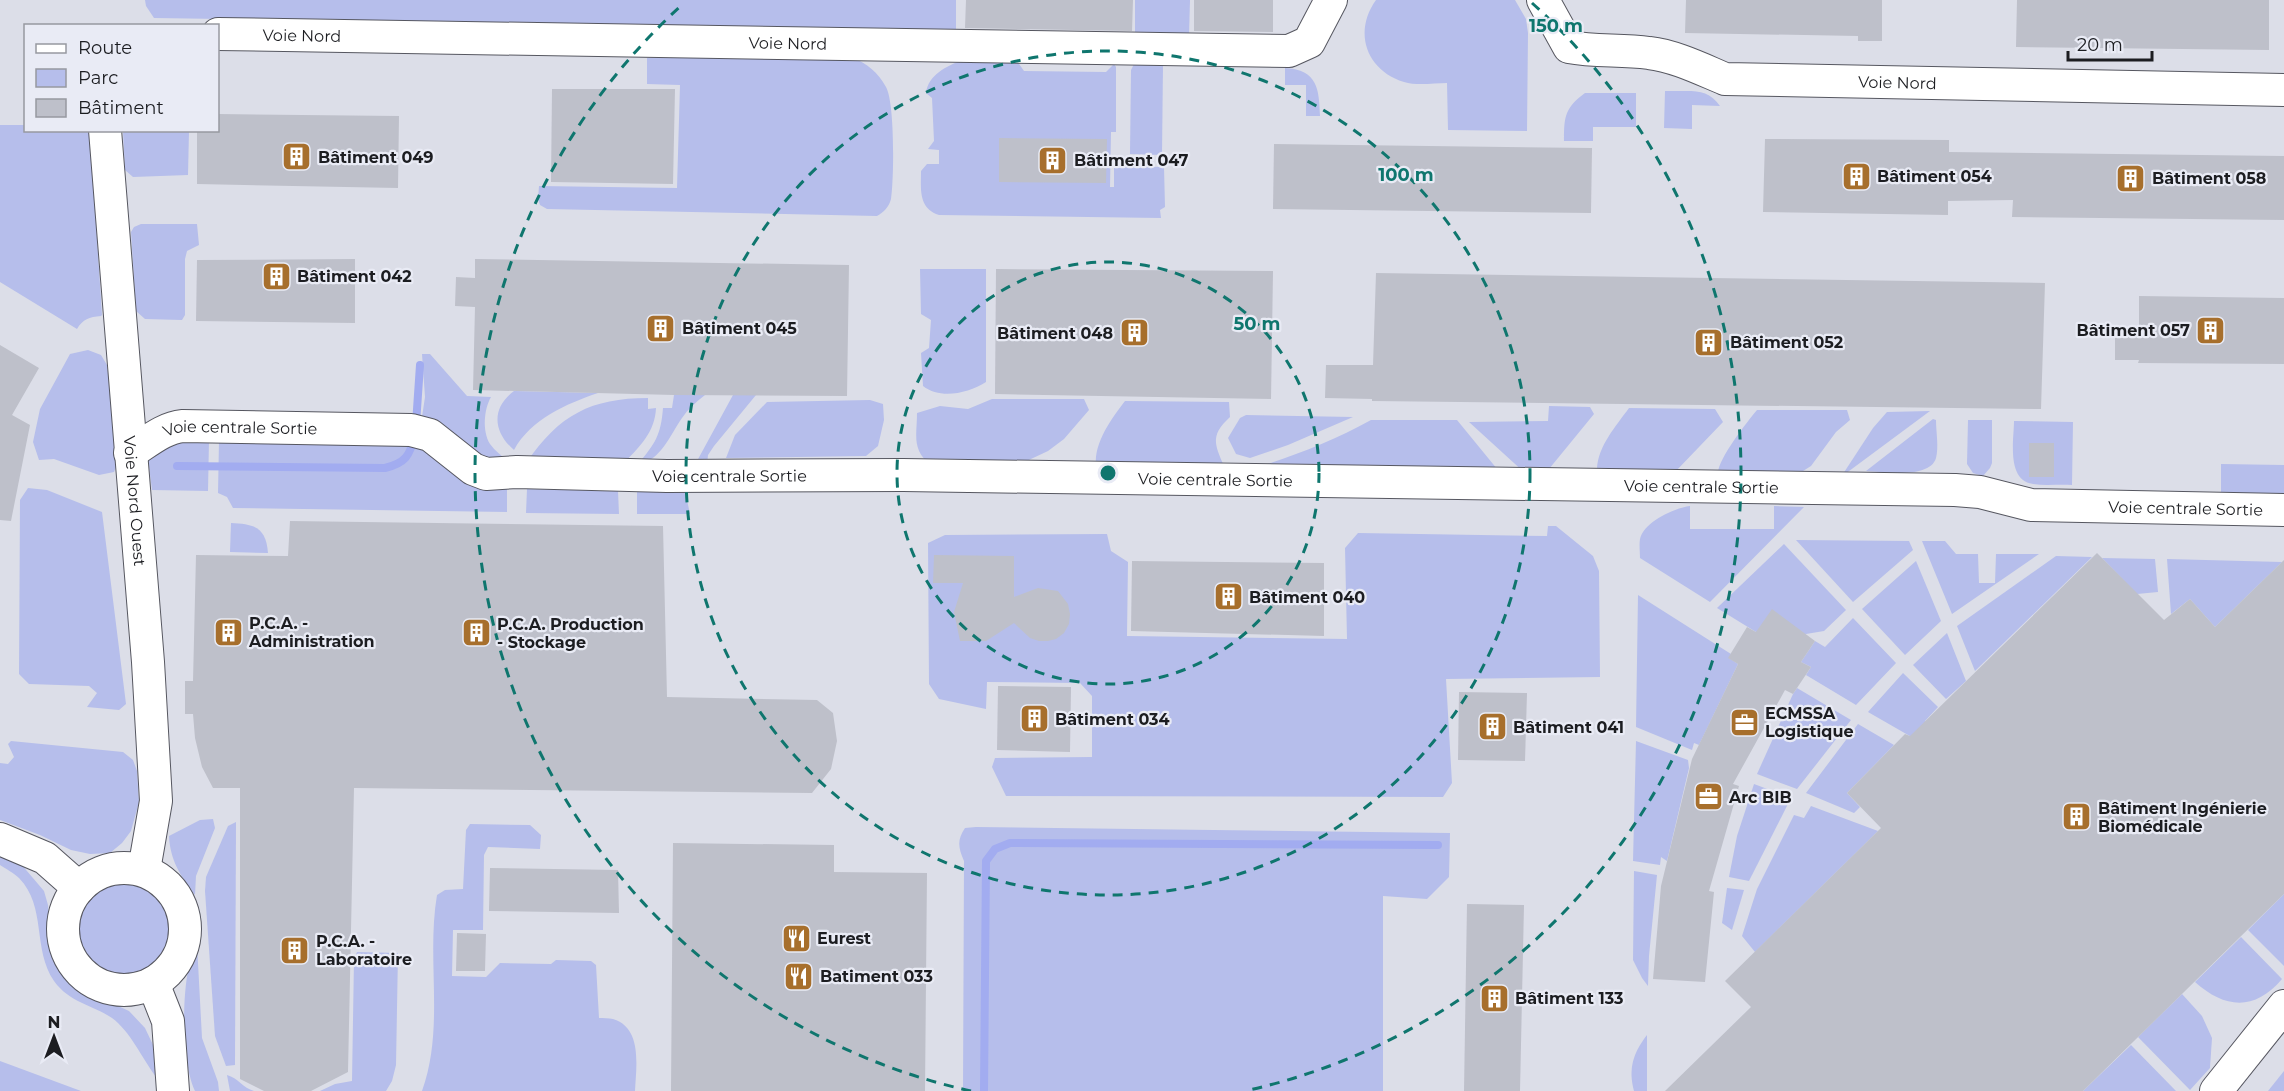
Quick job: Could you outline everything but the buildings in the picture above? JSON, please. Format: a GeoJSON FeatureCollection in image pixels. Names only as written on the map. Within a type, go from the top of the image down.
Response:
{"type":"FeatureCollection","features":[{"type":"Feature","properties":{"kind":"street","name":"Voie Nord"},"geometry":{"type":"LineString","coordinates":[[219,34],[1289,51],[1309,42],[1330,0]]}},
{"type":"Feature","properties":{"kind":"street","name":"Voie Nord"},"geometry":{"type":"LineString","coordinates":[[1543,0],[1569,47],[1588,51],[1650,53],[1725,79],[2284,90]]}},
{"type":"Feature","properties":{"kind":"street","name":"Voie Nord Ouest"},"geometry":{"type":"LineString","coordinates":[[105,132],[148,650],[156,801],[144,870]]}},
{"type":"Feature","properties":{"kind":"street","name":"Voie centrale Sortie"},"geometry":{"type":"LineString","coordinates":[[130,453],[162,432],[183,426],[416,431],[430,435],[473,469],[486,474],[517,472],[667,476],[903,475],[1955,490],[1980,492],[2031,505],[2284,510]]}},
{"type":"Feature","properties":{"kind":"street"},"geometry":{"type":"LineString","coordinates":[[0,839],[45,858],[79,888]]}},
{"type":"Feature","properties":{"kind":"street"},"geometry":{"type":"LineString","coordinates":[[129,867],[144,870],[164,881],[177,896],[184,915],[185,935],[180,954],[169,970],[153,983],[138,988],[115,989],[93,981],[81,972],[72,959],[63,930],[65,915],[70,900],[79,888],[93,876],[110,869],[129,867]]}},
{"type":"Feature","properties":{"kind":"street"},"geometry":{"type":"LineString","coordinates":[[153,983],[168,1021],[173,1091]]}},
{"type":"Feature","properties":{"kind":"street"},"geometry":{"type":"LineString","coordinates":[[2216,1091],[2284,1006]]}},
{"type":"Feature","properties":{"kind":"green space"},"geometry":{"type":"Polygon","coordinates":[[[145,0],[956,0],[956,30],[154,18],[145,0]]]}},
{"type":"Feature","properties":{"kind":"green space"},"geometry":{"type":"Polygon","coordinates":[[[1135,0],[1190,0],[1189,36],[1135,35],[1135,0]]]}},
{"type":"Feature","properties":{"kind":"green space"},"geometry":{"type":"Polygon","coordinates":[[[1376,0],[1515,0],[1526,19],[1528,33],[1527,131],[1448,130],[1447,83],[1404,82],[1380,69],[1372,59],[1367,48],[1365,25],[1376,0]]]}},
{"type":"Feature","properties":{"kind":"green space"},"geometry":{"type":"Polygon","coordinates":[[[697,55],[852,57],[872,69],[886,87],[891,108],[893,175],[891,199],[886,209],[877,216],[547,209],[540,205],[539,186],[677,188],[680,85],[647,84],[647,58],[697,55]]]}},
{"type":"Feature","properties":{"kind":"green space"},"geometry":{"type":"Polygon","coordinates":[[[962,60],[1017,61],[1024,71],[1106,72],[1114,64],[1116,67],[1116,132],[1111,132],[1110,187],[1114,187],[1114,166],[1164,167],[1165,207],[1160,210],[1161,218],[939,215],[932,212],[927,208],[922,197],[921,171],[927,164],[939,164],[939,150],[928,149],[934,141],[932,98],[926,93],[934,76],[962,60]]]}},
{"type":"Feature","properties":{"kind":"green space"},"geometry":{"type":"Polygon","coordinates":[[[1134,64],[1163,64],[1162,155],[1130,154],[1131,70],[1134,64]]]}},
{"type":"Feature","properties":{"kind":"green space"},"geometry":{"type":"Polygon","coordinates":[[[1285,68],[1296,70],[1310,77],[1317,89],[1320,116],[1306,116],[1306,85],[1285,85],[1285,68]]]}},
{"type":"Feature","properties":{"kind":"green space"},"geometry":{"type":"Polygon","coordinates":[[[1665,91],[1696,91],[1709,95],[1720,106],[1692,105],[1692,129],[1664,128],[1665,91]]]}},
{"type":"Feature","properties":{"kind":"green space"},"geometry":{"type":"Polygon","coordinates":[[[1585,93],[1636,93],[1636,127],[1593,127],[1593,141],[1564,141],[1567,113],[1573,103],[1585,93]]]}},
{"type":"Feature","properties":{"kind":"green space"},"geometry":{"type":"Polygon","coordinates":[[[0,125],[24,125],[24,132],[90,132],[102,315],[87,319],[77,329],[0,282],[0,125]]]}},
{"type":"Feature","properties":{"kind":"green space"},"geometry":{"type":"Polygon","coordinates":[[[123,132],[189,132],[188,175],[133,177],[125,170],[123,132]]]}},
{"type":"Feature","properties":{"kind":"green space"},"geometry":{"type":"Polygon","coordinates":[[[141,224],[197,224],[199,245],[187,251],[185,259],[185,315],[182,320],[145,319],[136,311],[131,232],[134,227],[141,224]]]}},
{"type":"Feature","properties":{"kind":"green space"},"geometry":{"type":"Polygon","coordinates":[[[920,269],[986,269],[986,382],[979,386],[963,392],[946,394],[923,386],[921,353],[929,348],[931,320],[921,314],[920,269]]]}},
{"type":"Feature","properties":{"kind":"green space"},"geometry":{"type":"Polygon","coordinates":[[[88,350],[101,355],[107,365],[118,462],[114,472],[99,475],[54,459],[39,460],[33,442],[40,409],[70,354],[88,350]]]}},
{"type":"Feature","properties":{"kind":"green space"},"geometry":{"type":"Polygon","coordinates":[[[422,354],[430,354],[467,396],[491,397],[485,414],[487,439],[492,447],[508,461],[486,459],[422,417],[425,397],[422,354]]]}},
{"type":"Feature","properties":{"kind":"green space"},"geometry":{"type":"Polygon","coordinates":[[[514,391],[598,393],[550,414],[521,439],[514,450],[502,436],[498,412],[501,405],[514,391]]]}},
{"type":"Feature","properties":{"kind":"green space"},"geometry":{"type":"Polygon","coordinates":[[[674,395],[705,395],[684,415],[659,453],[646,462],[638,464],[656,439],[663,408],[672,408],[674,395]]]}},
{"type":"Feature","properties":{"kind":"green space"},"geometry":{"type":"Polygon","coordinates":[[[733,395],[756,395],[714,446],[708,455],[707,464],[697,461],[733,395]]]}},
{"type":"Feature","properties":{"kind":"green space"},"geometry":{"type":"Polygon","coordinates":[[[648,398],[648,409],[656,408],[653,424],[646,438],[625,462],[527,462],[551,432],[578,412],[610,401],[648,398]]]}},
{"type":"Feature","properties":{"kind":"green space"},"geometry":{"type":"Polygon","coordinates":[[[992,399],[1084,399],[1089,410],[1064,439],[1048,451],[1016,466],[932,466],[925,460],[918,448],[917,413],[940,406],[968,409],[992,399]]]}},
{"type":"Feature","properties":{"kind":"green space"},"geometry":{"type":"Polygon","coordinates":[[[870,400],[883,404],[884,420],[878,446],[866,456],[726,458],[735,435],[767,402],[870,400]]]}},
{"type":"Feature","properties":{"kind":"green space"},"geometry":{"type":"Polygon","coordinates":[[[1125,401],[1229,402],[1230,417],[1216,436],[1219,455],[1226,471],[1096,465],[1101,439],[1125,401]]]}},
{"type":"Feature","properties":{"kind":"green space"},"geometry":{"type":"Polygon","coordinates":[[[1549,406],[1590,407],[1594,414],[1549,469],[1526,474],[1469,422],[1548,421],[1549,406]]]}},
{"type":"Feature","properties":{"kind":"green space"},"geometry":{"type":"Polygon","coordinates":[[[1629,408],[1715,409],[1723,422],[1675,472],[1597,469],[1604,444],[1629,408]]]}},
{"type":"Feature","properties":{"kind":"green space"},"geometry":{"type":"Polygon","coordinates":[[[1757,410],[1847,410],[1850,420],[1836,432],[1811,466],[1795,476],[1718,473],[1728,450],[1757,410]]]}},
{"type":"Feature","properties":{"kind":"green space"},"geometry":{"type":"Polygon","coordinates":[[[1930,411],[1841,477],[1873,428],[1887,412],[1930,411]]]}},
{"type":"Feature","properties":{"kind":"green space"},"geometry":{"type":"Polygon","coordinates":[[[1246,415],[1353,417],[1288,445],[1250,458],[1236,454],[1228,438],[1240,418],[1246,415]]]}},
{"type":"Feature","properties":{"kind":"green space"},"geometry":{"type":"Polygon","coordinates":[[[1933,419],[1936,420],[1937,449],[1932,465],[1916,472],[1906,473],[1866,471],[1933,419]]]}},
{"type":"Feature","properties":{"kind":"green space"},"geometry":{"type":"Polygon","coordinates":[[[1371,420],[1457,420],[1502,475],[1245,471],[1310,449],[1371,420]]]}},
{"type":"Feature","properties":{"kind":"green space"},"geometry":{"type":"Polygon","coordinates":[[[1968,420],[1992,420],[1992,463],[1983,476],[1973,473],[1967,464],[1968,420]]]}},
{"type":"Feature","properties":{"kind":"green space"},"geometry":{"type":"Polygon","coordinates":[[[2014,421],[2073,422],[2072,485],[2043,485],[2024,481],[2015,467],[2013,458],[2014,421]]]}},
{"type":"Feature","properties":{"kind":"green space"},"geometry":{"type":"Polygon","coordinates":[[[209,440],[208,491],[152,490],[148,459],[177,441],[209,440]]]}},
{"type":"Feature","properties":{"kind":"green space"},"geometry":{"type":"Polygon","coordinates":[[[219,441],[415,444],[484,487],[507,488],[507,512],[233,508],[227,497],[218,493],[219,441]]]}},
{"type":"Feature","properties":{"kind":"green space"},"geometry":{"type":"Polygon","coordinates":[[[2221,464],[2284,465],[2284,494],[2221,493],[2221,464]]]}},
{"type":"Feature","properties":{"kind":"green space"},"geometry":{"type":"Polygon","coordinates":[[[28,488],[47,490],[102,512],[126,704],[119,710],[87,707],[97,693],[89,686],[29,684],[19,674],[20,500],[28,488]]]}},
{"type":"Feature","properties":{"kind":"green space"},"geometry":{"type":"Polygon","coordinates":[[[527,489],[618,491],[619,514],[526,513],[527,489]]]}},
{"type":"Feature","properties":{"kind":"green space"},"geometry":{"type":"Polygon","coordinates":[[[637,490],[685,491],[690,514],[637,514],[637,490]]]}},
{"type":"Feature","properties":{"kind":"green space"},"geometry":{"type":"Polygon","coordinates":[[[1690,506],[1690,529],[1774,529],[1774,506],[1804,507],[1710,602],[1640,558],[1640,539],[1647,527],[1668,513],[1690,506]]]}},
{"type":"Feature","properties":{"kind":"green space"},"geometry":{"type":"Polygon","coordinates":[[[231,523],[246,524],[261,532],[265,537],[268,553],[230,552],[231,523]]]}},
{"type":"Feature","properties":{"kind":"green space"},"geometry":{"type":"Polygon","coordinates":[[[1548,526],[1556,526],[1593,556],[1599,571],[1600,677],[1446,679],[1452,783],[1443,797],[1006,796],[992,767],[995,758],[1092,757],[1092,696],[1080,683],[987,682],[986,709],[939,699],[929,684],[928,543],[945,535],[1107,534],[1111,551],[1128,562],[1127,636],[1347,639],[1345,548],[1358,533],[1547,536],[1548,526]]]}},
{"type":"Feature","properties":{"kind":"green space"},"geometry":{"type":"Polygon","coordinates":[[[1796,540],[1909,541],[1913,550],[1853,602],[1796,540]]]}},
{"type":"Feature","properties":{"kind":"green space"},"geometry":{"type":"Polygon","coordinates":[[[1922,541],[1945,541],[1956,554],[1978,554],[1979,583],[1995,583],[1996,554],[2039,554],[1952,614],[1922,541]]]}},
{"type":"Feature","properties":{"kind":"green space"},"geometry":{"type":"Polygon","coordinates":[[[1784,544],[1846,610],[1824,631],[1806,634],[1756,632],[1717,608],[1784,544]]]}},
{"type":"Feature","properties":{"kind":"green space"},"geometry":{"type":"Polygon","coordinates":[[[2056,556],[2092,557],[1975,671],[1957,626],[2056,556]]]}},
{"type":"Feature","properties":{"kind":"green space"},"geometry":{"type":"Polygon","coordinates":[[[2102,558],[2155,559],[2158,592],[2137,594],[2102,558]]]}},
{"type":"Feature","properties":{"kind":"green space"},"geometry":{"type":"Polygon","coordinates":[[[2167,559],[2282,562],[2215,627],[2190,599],[2171,614],[2167,559]]]}},
{"type":"Feature","properties":{"kind":"green space"},"geometry":{"type":"Polygon","coordinates":[[[1916,561],[1941,621],[1905,655],[1862,609],[1916,561]]]}},
{"type":"Feature","properties":{"kind":"green space"},"geometry":{"type":"Polygon","coordinates":[[[1638,595],[1731,654],[1729,658],[1738,664],[1699,745],[1694,743],[1692,750],[1636,727],[1638,595]]]}},
{"type":"Feature","properties":{"kind":"green space"},"geometry":{"type":"Polygon","coordinates":[[[1853,618],[1896,663],[1856,705],[1806,675],[1811,667],[1801,662],[1815,641],[1825,647],[1853,618]]]}},
{"type":"Feature","properties":{"kind":"green space"},"geometry":{"type":"Polygon","coordinates":[[[1947,633],[1966,681],[1946,699],[1913,665],[1947,633]]]}},
{"type":"Feature","properties":{"kind":"green space"},"geometry":{"type":"Polygon","coordinates":[[[1903,673],[1938,707],[1925,721],[1928,727],[1915,739],[1868,712],[1903,673]]]}},
{"type":"Feature","properties":{"kind":"green space"},"geometry":{"type":"Polygon","coordinates":[[[1797,688],[1851,720],[1797,789],[1757,774],[1797,688]]]}},
{"type":"Feature","properties":{"kind":"green space"},"geometry":{"type":"Polygon","coordinates":[[[1858,724],[1894,745],[1847,793],[1860,807],[1854,813],[1806,793],[1858,724]]]}},
{"type":"Feature","properties":{"kind":"green space"},"geometry":{"type":"Polygon","coordinates":[[[11,741],[123,752],[133,760],[137,771],[139,802],[131,831],[122,843],[110,853],[90,854],[71,850],[0,820],[0,763],[8,764],[14,757],[8,744],[11,741]]]}},
{"type":"Feature","properties":{"kind":"green space"},"geometry":{"type":"Polygon","coordinates":[[[1636,741],[1688,760],[1689,768],[1667,861],[1661,857],[1660,865],[1633,861],[1636,741]]]}},
{"type":"Feature","properties":{"kind":"green space"},"geometry":{"type":"Polygon","coordinates":[[[1754,784],[1791,798],[1749,881],[1729,877],[1737,836],[1754,784]]]}},
{"type":"Feature","properties":{"kind":"green space"},"geometry":{"type":"Polygon","coordinates":[[[1811,806],[1878,831],[1755,952],[1742,936],[1757,889],[1794,815],[1804,818],[1811,806]]]}},
{"type":"Feature","properties":{"kind":"green space"},"geometry":{"type":"Polygon","coordinates":[[[213,819],[215,828],[196,876],[195,895],[177,868],[169,836],[200,820],[213,819]]]}},
{"type":"Feature","properties":{"kind":"green space"},"geometry":{"type":"Polygon","coordinates":[[[236,822],[235,1065],[226,1066],[215,1036],[205,891],[206,877],[228,826],[236,822]]]}},
{"type":"Feature","properties":{"kind":"green space"},"geometry":{"type":"Polygon","coordinates":[[[470,824],[530,825],[541,835],[540,849],[488,847],[484,855],[483,930],[453,930],[452,976],[486,977],[500,963],[551,964],[556,960],[591,961],[596,965],[599,1018],[613,1019],[623,1024],[633,1040],[636,1050],[635,1091],[422,1091],[429,1067],[434,1018],[433,944],[437,895],[445,890],[463,889],[466,830],[470,824]]]}},
{"type":"Feature","properties":{"kind":"green space"},"geometry":{"type":"Polygon","coordinates":[[[965,828],[1450,833],[1449,877],[1427,899],[1383,896],[1383,1091],[963,1091],[964,861],[959,844],[965,828]]]}},
{"type":"Feature","properties":{"kind":"green space"},"geometry":{"type":"Polygon","coordinates":[[[0,854],[21,864],[44,891],[48,905],[51,946],[61,967],[74,983],[129,1011],[145,1028],[154,1047],[156,1077],[118,1023],[67,994],[54,981],[43,955],[37,915],[28,889],[19,878],[0,865],[0,854]]]}},
{"type":"Feature","properties":{"kind":"green space"},"geometry":{"type":"Polygon","coordinates":[[[1634,871],[1657,875],[1648,986],[1633,960],[1634,871]]]}},
{"type":"Feature","properties":{"kind":"green space"},"geometry":{"type":"Polygon","coordinates":[[[124,878],[143,881],[159,892],[170,908],[173,927],[170,946],[159,962],[143,973],[124,976],[105,973],[89,962],[78,946],[75,927],[78,908],[89,892],[105,881],[124,878]]]}},
{"type":"Feature","properties":{"kind":"green space"},"geometry":{"type":"Polygon","coordinates":[[[1727,888],[1744,890],[1732,930],[1722,923],[1727,888]]]}},
{"type":"Feature","properties":{"kind":"green space"},"geometry":{"type":"Polygon","coordinates":[[[2284,894],[2284,966],[2248,930],[2284,894]]]}},
{"type":"Feature","properties":{"kind":"green space"},"geometry":{"type":"Polygon","coordinates":[[[2241,937],[2282,979],[2261,997],[2240,1003],[2217,997],[2195,982],[2241,937]]]}},
{"type":"Feature","properties":{"kind":"green space"},"geometry":{"type":"Polygon","coordinates":[[[197,944],[202,1038],[219,1091],[195,1091],[185,1049],[185,999],[188,971],[197,944]]]}},
{"type":"Feature","properties":{"kind":"green space"},"geometry":{"type":"Polygon","coordinates":[[[357,952],[398,953],[396,1065],[392,1081],[386,1091],[320,1091],[335,1084],[352,1081],[354,959],[357,952]]]}},
{"type":"Feature","properties":{"kind":"green space"},"geometry":{"type":"Polygon","coordinates":[[[2182,994],[2202,1016],[2212,1038],[2210,1068],[2190,1090],[2138,1037],[2182,994]]]}},
{"type":"Feature","properties":{"kind":"green space"},"geometry":{"type":"Polygon","coordinates":[[[1647,1035],[1647,1091],[1634,1091],[1633,1062],[1638,1048],[1647,1035]]]}},
{"type":"Feature","properties":{"kind":"green space"},"geometry":{"type":"Polygon","coordinates":[[[2131,1045],[2176,1091],[2083,1091],[2131,1045]]]}},
{"type":"Feature","properties":{"kind":"green space"},"geometry":{"type":"Polygon","coordinates":[[[0,1061],[81,1091],[0,1091],[0,1061]]]}},
{"type":"Feature","properties":{"kind":"green space"},"geometry":{"type":"Polygon","coordinates":[[[2284,1071],[2284,1091],[2268,1091],[2284,1071]]]}},
{"type":"Feature","properties":{"kind":"green space"},"geometry":{"type":"Polygon","coordinates":[[[227,1075],[247,1088],[254,1091],[230,1091],[227,1075]]]}},
{"type":"Feature","properties":{"kind":"waterway"},"geometry":{"type":"LineString","coordinates":[[416,424],[420,365]]}},
{"type":"Feature","properties":{"kind":"waterway"},"geometry":{"type":"LineString","coordinates":[[177,466],[385,468],[406,458],[414,437]]}},
{"type":"Feature","properties":{"kind":"waterway"},"geometry":{"type":"LineString","coordinates":[[984,1091],[986,861],[995,849],[1010,843],[1438,845]]}},
{"type":"Feature","properties":{"kind":"place","name":"Bâtiment 049"},"geometry":{"type":"Point","coordinates":[297,157]}},
{"type":"Feature","properties":{"kind":"place","name":"Bâtiment 047"},"geometry":{"type":"Point","coordinates":[1053,160]}},
{"type":"Feature","properties":{"kind":"place","name":"Bâtiment 054"},"geometry":{"type":"Point","coordinates":[1856,176]}},
{"type":"Feature","properties":{"kind":"place","name":"Bâtiment 058"},"geometry":{"type":"Point","coordinates":[2131,178]}},
{"type":"Feature","properties":{"kind":"place","name":"Bâtiment 042"},"geometry":{"type":"Point","coordinates":[276,276]}},
{"type":"Feature","properties":{"kind":"place","name":"Bâtiment 045"},"geometry":{"type":"Point","coordinates":[661,328]}},
{"type":"Feature","properties":{"kind":"place","name":"Bâtiment 057"},"geometry":{"type":"Point","coordinates":[2211,330]}},
{"type":"Feature","properties":{"kind":"place","name":"Bâtiment 048"},"geometry":{"type":"Point","coordinates":[1134,333]}},
{"type":"Feature","properties":{"kind":"place","name":"Bâtiment 052"},"geometry":{"type":"Point","coordinates":[1709,342]}},
{"type":"Feature","properties":{"kind":"place","name":"Bâtiment 040"},"geometry":{"type":"Point","coordinates":[1228,597]}},
{"type":"Feature","properties":{"kind":"place","name":"P.C.A. - Administration"},"geometry":{"type":"Point","coordinates":[228,632]}},
{"type":"Feature","properties":{"kind":"place","name":"P.C.A. Production - Stockage"},"geometry":{"type":"Point","coordinates":[476,633]}},
{"type":"Feature","properties":{"kind":"place","name":"Bâtiment 034"},"geometry":{"type":"Point","coordinates":[1034,719]}},
{"type":"Feature","properties":{"kind":"place","name":"ECMSSA Logistique"},"geometry":{"type":"Point","coordinates":[1744,722]}},
{"type":"Feature","properties":{"kind":"place","name":"Bâtiment 041"},"geometry":{"type":"Point","coordinates":[1492,727]}},
{"type":"Feature","properties":{"kind":"place","name":"Arc BIB"},"geometry":{"type":"Point","coordinates":[1708,797]}},
{"type":"Feature","properties":{"kind":"place","name":"Bâtiment Ingénierie Biomédicale"},"geometry":{"type":"Point","coordinates":[2077,817]}},
{"type":"Feature","properties":{"kind":"place","name":"Eurest"},"geometry":{"type":"Point","coordinates":[796,938]}},
{"type":"Feature","properties":{"kind":"place","name":"P.C.A. - Laboratoire"},"geometry":{"type":"Point","coordinates":[295,950]}},
{"type":"Feature","properties":{"kind":"place","name":"Batiment 033"},"geometry":{"type":"Point","coordinates":[799,976]}},
{"type":"Feature","properties":{"kind":"place","name":"Bâtiment 133"},"geometry":{"type":"Point","coordinates":[1494,998]}}]}
